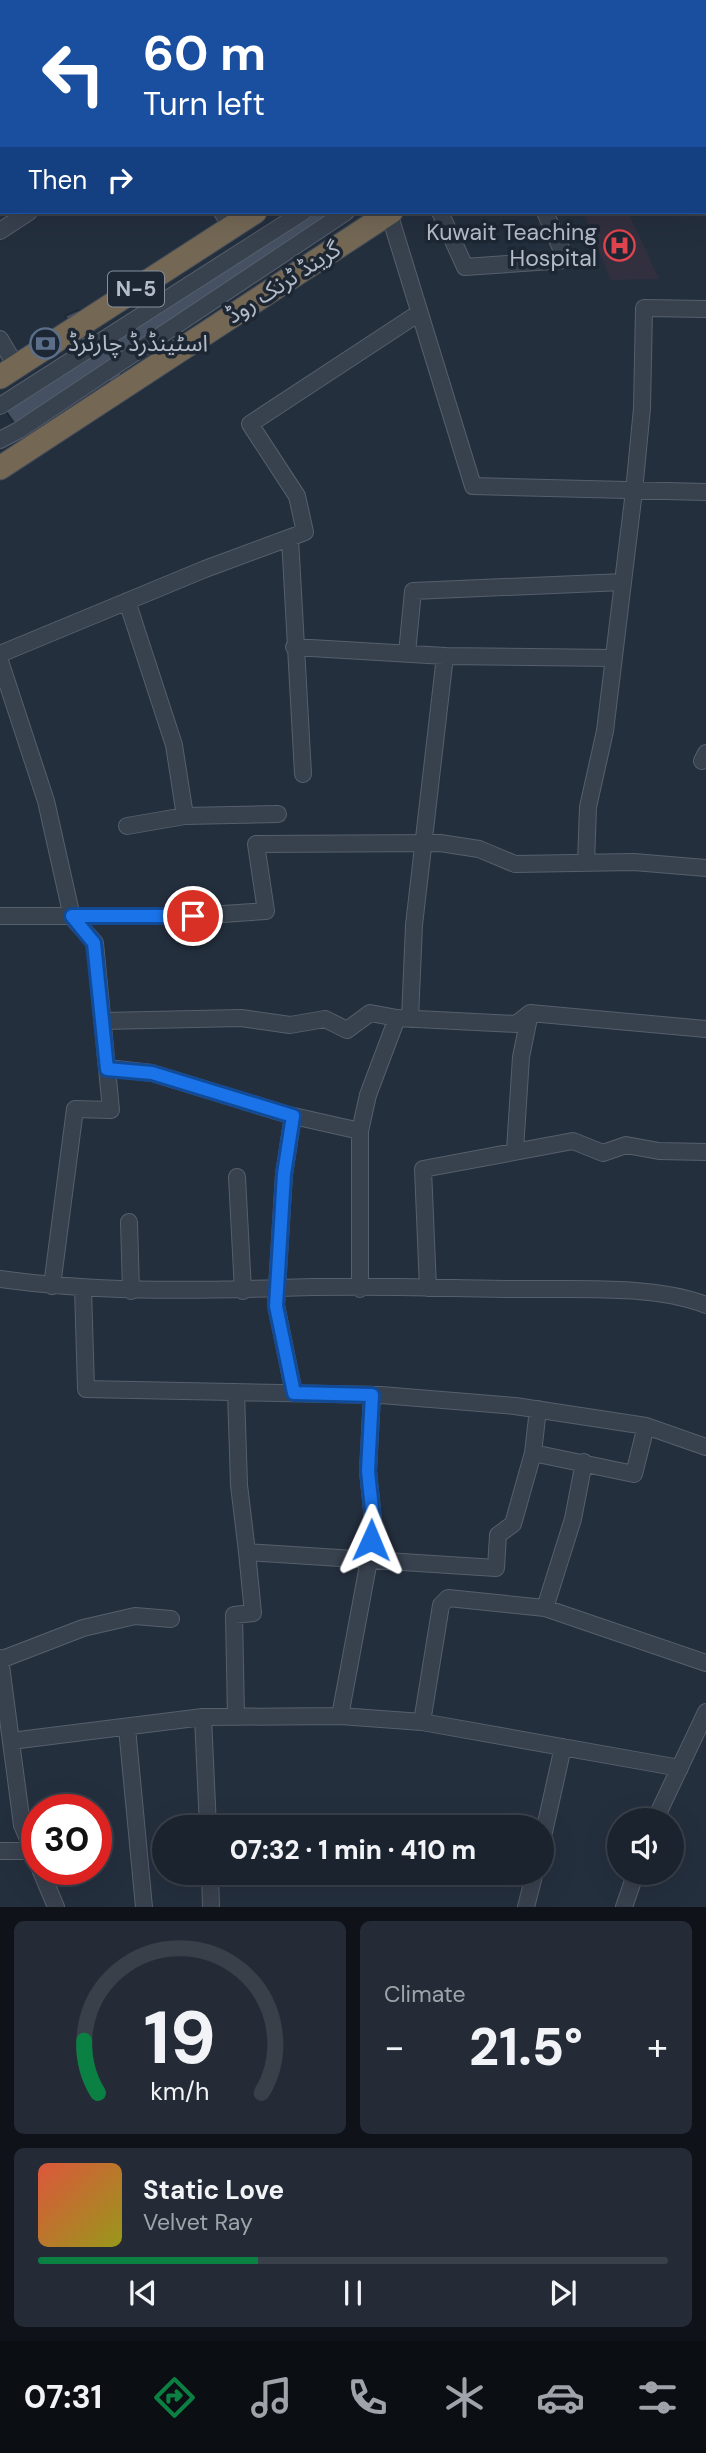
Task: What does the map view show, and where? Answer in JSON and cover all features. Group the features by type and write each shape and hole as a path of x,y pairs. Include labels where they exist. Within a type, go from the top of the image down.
{"highway":[{"name":"N-5","path":"8,372 227,219 247,214"},
{"name":"گرینڈ ٹرنک روڈ","path":"0,468 387,214"}],"street":[{"path":"0,231 26,214"},
{"path":"0,406 300,214"},
{"path":"0,440 19,430 343,214"},
{"path":"391,214 473,485 706,492"},
{"path":"441,214 464,267 566,260 546,214"},
{"path":"586,863 588,807 605,731 634,491 642,408 644,308 706,309"},
{"path":"0,654 305,532 297,496 250,424 419,313"},
{"path":"0,339 8,372"},
{"path":"290,538 303,775"},
{"path":"407,653 413,592 623,582"},
{"path":"127,601 174,745 185,816"},
{"path":"294,647 445,656 614,658"},
{"path":"360,1289 360,1131 368,1096 403,1018 445,656"},
{"path":"0,661 46,801 72,916 94,943 111,1110 75,1109 52,1286"},
{"path":"127,827 185,816 278,814"},
{"path":"0,916 193,916 267,911 256,844 425,843 479,849 516,864 634,862 706,868"},
{"path":"103,1021 241,1018 290,1025 325,1019 347,1030 370,1013 403,1018 516,1024 530,1013 706,1029"},
{"path":"515,1150 521,1057 530,1013"},
{"path":"107,1069 152,1073 293,1116 360,1131"},
{"path":"293,1116 284,1174 280,1288 276,1306 294,1393"},
{"path":"428,1288 423,1169 573,1141 603,1153 626,1145 659,1151 706,1152"},
{"path":"237,1177 243,1291"},
{"path":"128,1222 131,1291"},
{"path":"0,1279 83,1289 131,1291 428,1288 680,1294 706,1305"},
{"path":"83,1289 86,1389 372,1395 537,1409 646,1426 706,1447"},
{"path":"236,1392 239,1485 253,1613 234,1615 236,1717"},
{"path":"340,1716 369,1560 373,1520 368,1471 372,1395"},
{"path":"247,1552 496,1568 498,1535 513,1524 533,1453 537,1409"},
{"path":"533,1453 584,1461 634,1474 646,1426"},
{"path":"545,1608 573,1519 584,1461"},
{"path":"422,1722 443,1600 448,1598 545,1608 706,1663"},
{"path":"21,1817 11,1741 4,1711 0,1659 83,1628 135,1616 172,1619"},
{"path":"661,1808 706,1712"},
{"path":"11,1741 203,1717 340,1716 422,1722 680,1768"},
{"path":"203,1717 207,1815"},
{"path":"127,1728 144,1907"},
{"path":"548,1815 563,1747"},
{"path":"0,1851 21,1853"},
{"path":"47,1885 56,1907"},
{"path":"210,1885 211,1907"},
{"path":"526,1907 532,1885"},
{"path":"624,1907 632,1885"}],"shaded area":[{"name":"Kuwait Teaching Hospital","path":"584,214 629,214 659,279 611,280"}],"building":[{"path":"305,214 340,214 113,362 134,393 122,401 102,370 17,427 5,410 90,354 65,316 78,310 103,347"}],"place":[{"name":"Kuwait Teaching Hospital","path":"620,245"},
{"name":"اسٹینڈرڈ چارٹرڈ","path":"45,343"}],"route":[{"path":"193,916 72,916 94,943 107,1069 152,1073 293,1116 284,1174 280,1288 276,1306 294,1393 372,1395 368,1471 373,1520 371,1540"}]}
